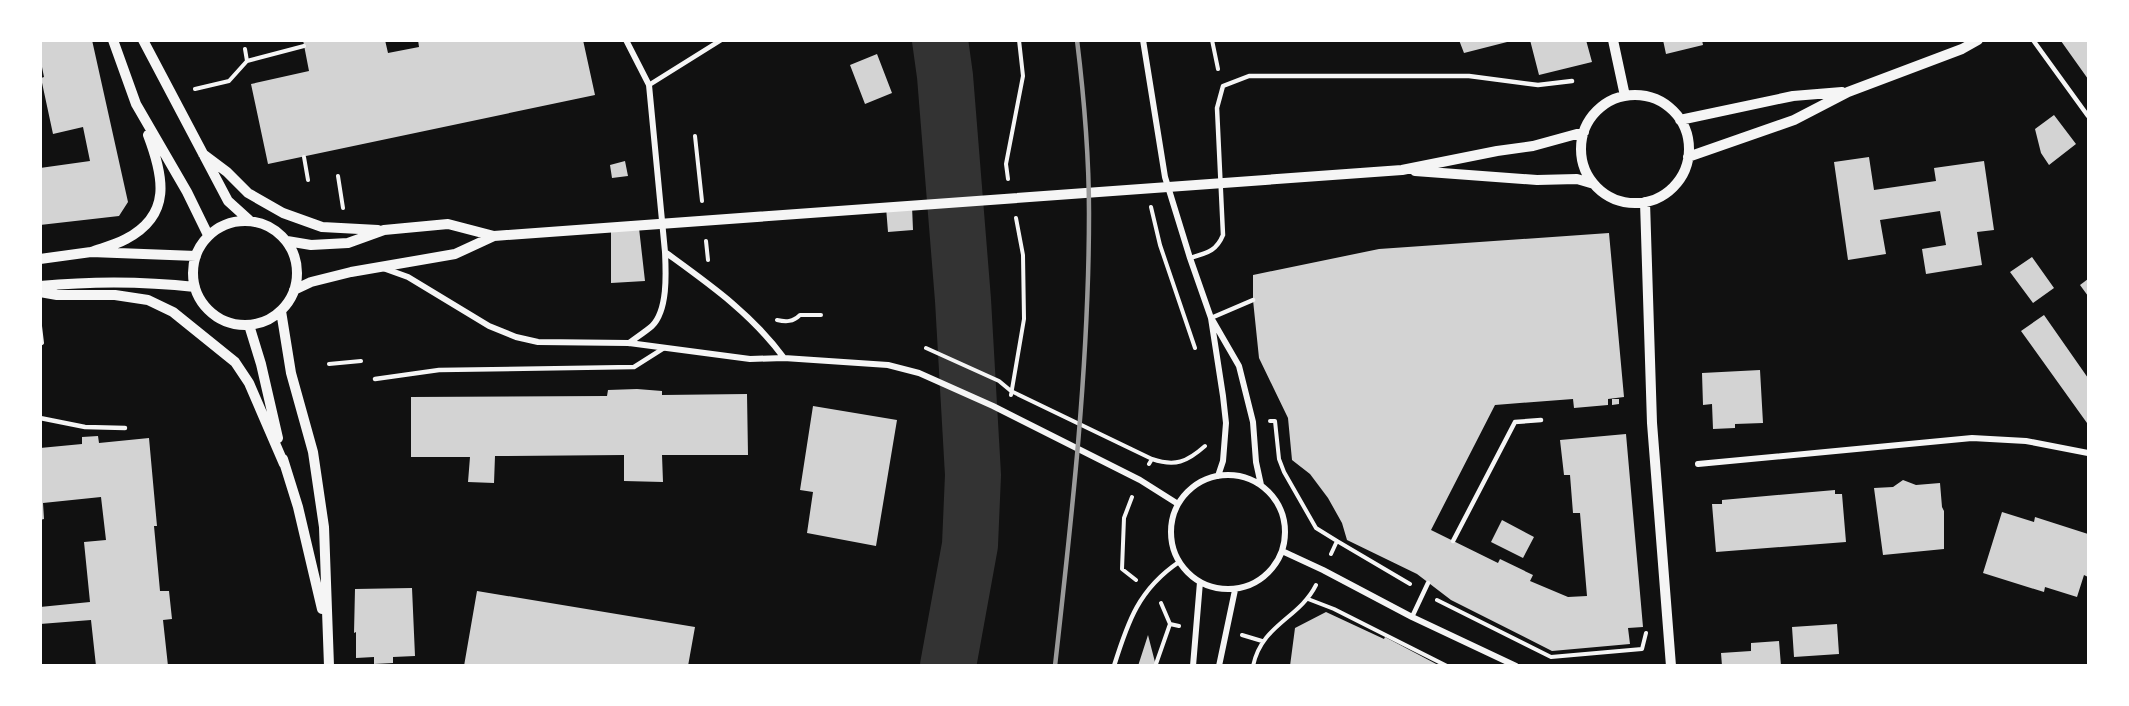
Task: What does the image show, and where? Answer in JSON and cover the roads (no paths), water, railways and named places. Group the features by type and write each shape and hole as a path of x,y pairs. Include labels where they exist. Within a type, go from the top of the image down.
{"street":[{"path":"91,252 126,239 153,218 162,182 158,161 113,40"},
{"path":"143,40 228,201 249,220"},
{"path":"626,40 649,85 666,282 662,304 654,324 629,343"},
{"path":"1143,40 1165,177 1211,318 1226,423 1223,461 1218,476"},
{"path":"1613,40 1625,96"},
{"path":"1688,158 1794,120 1848,92 1962,49 1978,40"},
{"path":"1680,120 1793,96 1848,92"},
{"path":"1625,96 1656,99 1670,108 1680,120 1686,131 1688,158 1675,185 1664,195 1645,202 1619,201 1605,195 1594,184 1584,168 1581,150 1584,132 1590,119 1600,108 1612,101 1625,96"},
{"path":"136,104 187,192 208,235"},
{"path":"201,153 227,172 248,193 283,213 322,227 384,230 448,224 494,236 1402,170 1533,146 1584,132"},
{"path":"1402,170 1537,180 1577,179 1594,184"},
{"path":"1645,202 1652,423 1671,666"},
{"path":"249,220 276,231 287,241 297,265 294,290 281,311 266,320 249,325 231,323 215,315 202,303 195,287 193,271 196,256 208,235 220,226 234,221 249,220"},
{"path":"287,241 311,245 348,243 384,230"},
{"path":"294,290 311,282 454,254 494,236"},
{"path":"40,259 91,252 196,256"},
{"path":"665,252 738,307 766,333 784,358"},
{"path":"380,267 408,277 489,326 516,337 554,343 629,343 750,359 784,358 888,365 932,377 1140,480 1178,504"},
{"path":"40,286 87,282 161,283 195,287"},
{"path":"40,292 57,295 115,295 148,300 173,312 235,362 249,383 284,464"},
{"path":"281,311 291,372 313,452 324,527 329,666"},
{"path":"1211,318 1239,366 1253,422 1260,485"},
{"path":"249,325 261,364 284,464 298,507 328,633"},
{"path":"1698,464 1972,438 2026,441 2088,453"},
{"path":"1233,475 1247,478 1260,485 1272,496 1285,524 1282,551 1273,568 1263,579 1235,590 1217,589 1188,574 1173,548 1171,533 1178,504 1202,481 1218,476 1233,475"},
{"path":"1282,551 1515,666"},
{"path":"1193,666 1200,582"},
{"path":"1220,666 1235,590"}],"lane":[{"path":"649,85 722,40"},
{"path":"2033,40 2088,116"},
{"path":"1190,258 1207,253 1219,245 1223,235 1217,108 1223,86 1249,76 1469,76 1538,85 1572,81"},
{"path":"1211,318 1253,300"},
{"path":"375,379 439,370 634,367 664,348"},
{"path":"40,418 85,426 125,428"},
{"path":"1453,540 1515,422 1541,420"},
{"path":"1114,666 1130,620 1147,589 1179,562"},
{"path":"1412,617 1428,583"}],"waterway":[{"path":"940,40 945,76 963,300 973,475 970,545 948,666"}],"railway":[{"path":"1055,666 1083,383 1088,270 1087,148 1077,40"}]}
